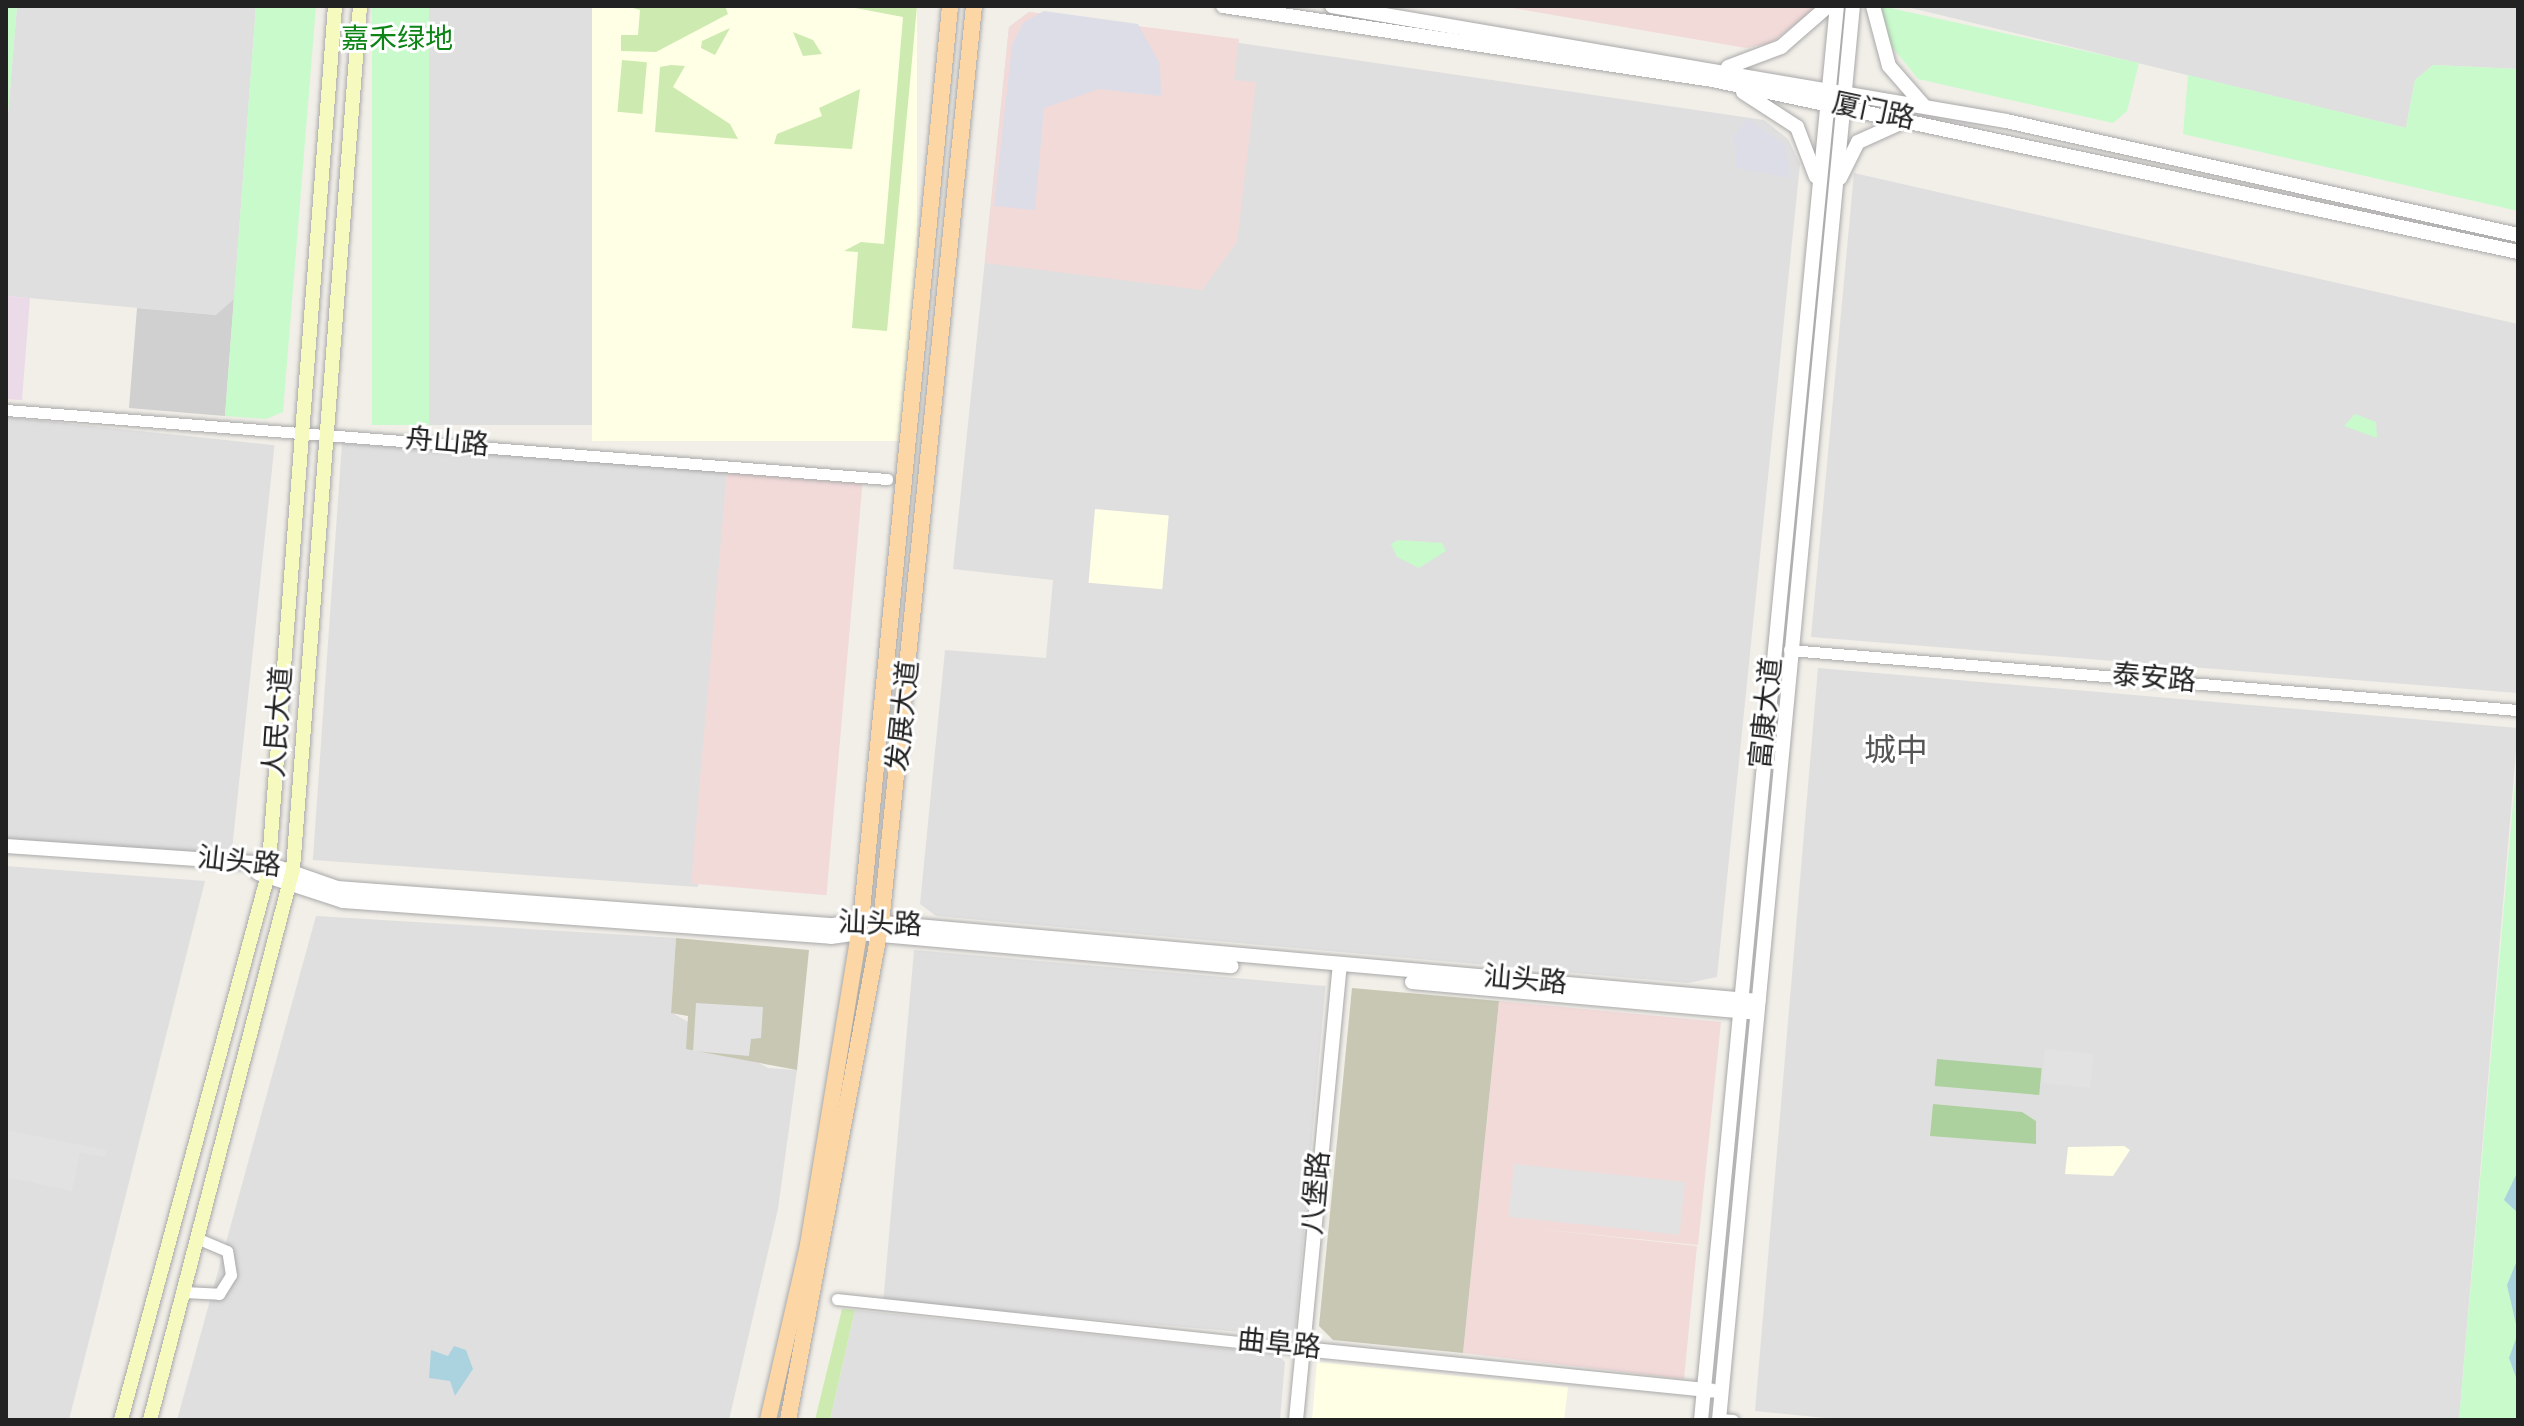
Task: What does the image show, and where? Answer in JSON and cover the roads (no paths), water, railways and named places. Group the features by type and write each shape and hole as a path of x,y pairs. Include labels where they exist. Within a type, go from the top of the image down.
{"main road":[{"name":"发展大道","path":"768,1420 810,1230 860,927 950,6"},
{"name":"发展大道","path":"788,1420 880,929 974,6"},
{"name":"人民大道","path":"121,1420 268,870 335,8"},
{"name":"人民大道","path":"150,1420 292,875 361,10"},
{"path":"134,1373 161,1379"}],"street":[{"name":"厦门路","path":"1223,6 1837,90 1924,106 2518,235"},
{"name":"厦门路","path":"1332,6 1717,75 1835,105 2517,252"},
{"path":"1717,75 1781,47 1828,6"},
{"name":"富康大道","path":"1837,6 1837,90"},
{"name":"富康大道","path":"1724,1420 1721,1392 1789,650 1826,200 1837,90 1853,6"},
{"path":"1873,6 1889,66 1924,106"},
{"path":"1717,75 1771,105 1797,127 1810,149 1826,200"},
{"path":"1826,200 1858,142 1886,124 1916,122"},
{"name":"富康大道","path":"1701,1420 1739,1006 1826,200"},
{"name":"舟山路","path":"6,410 887,479"},
{"name":"泰安路","path":"1789,650 2518,710"},
{"name":"汕头路","path":"6,846 268,870 337,888 860,927 1757,1007"},
{"name":"汕头路","path":"6,855 268,870"},
{"name":"八堡路","path":"1296,1420 1339,971"},
{"path":"184,1292 219,1294 231,1275 227,1251 199,1239"},
{"name":"曲阜路","path":"837,1299 1721,1392"}],"water":[{"path":"2518,1171 2518,1213 2504,1200"},
{"path":"2518,1258 2518,1333 2507,1285"},
{"path":"2518,1333 2518,1383 2509,1358"},
{"path":"454,1346 466,1350 473,1369 455,1396 450,1381 429,1378 431,1350 448,1356"}],"district":[{"name":"城中","path":"1896,753"}],"park label":[{"name":"嘉禾绿地","path":"397,41"}]}
